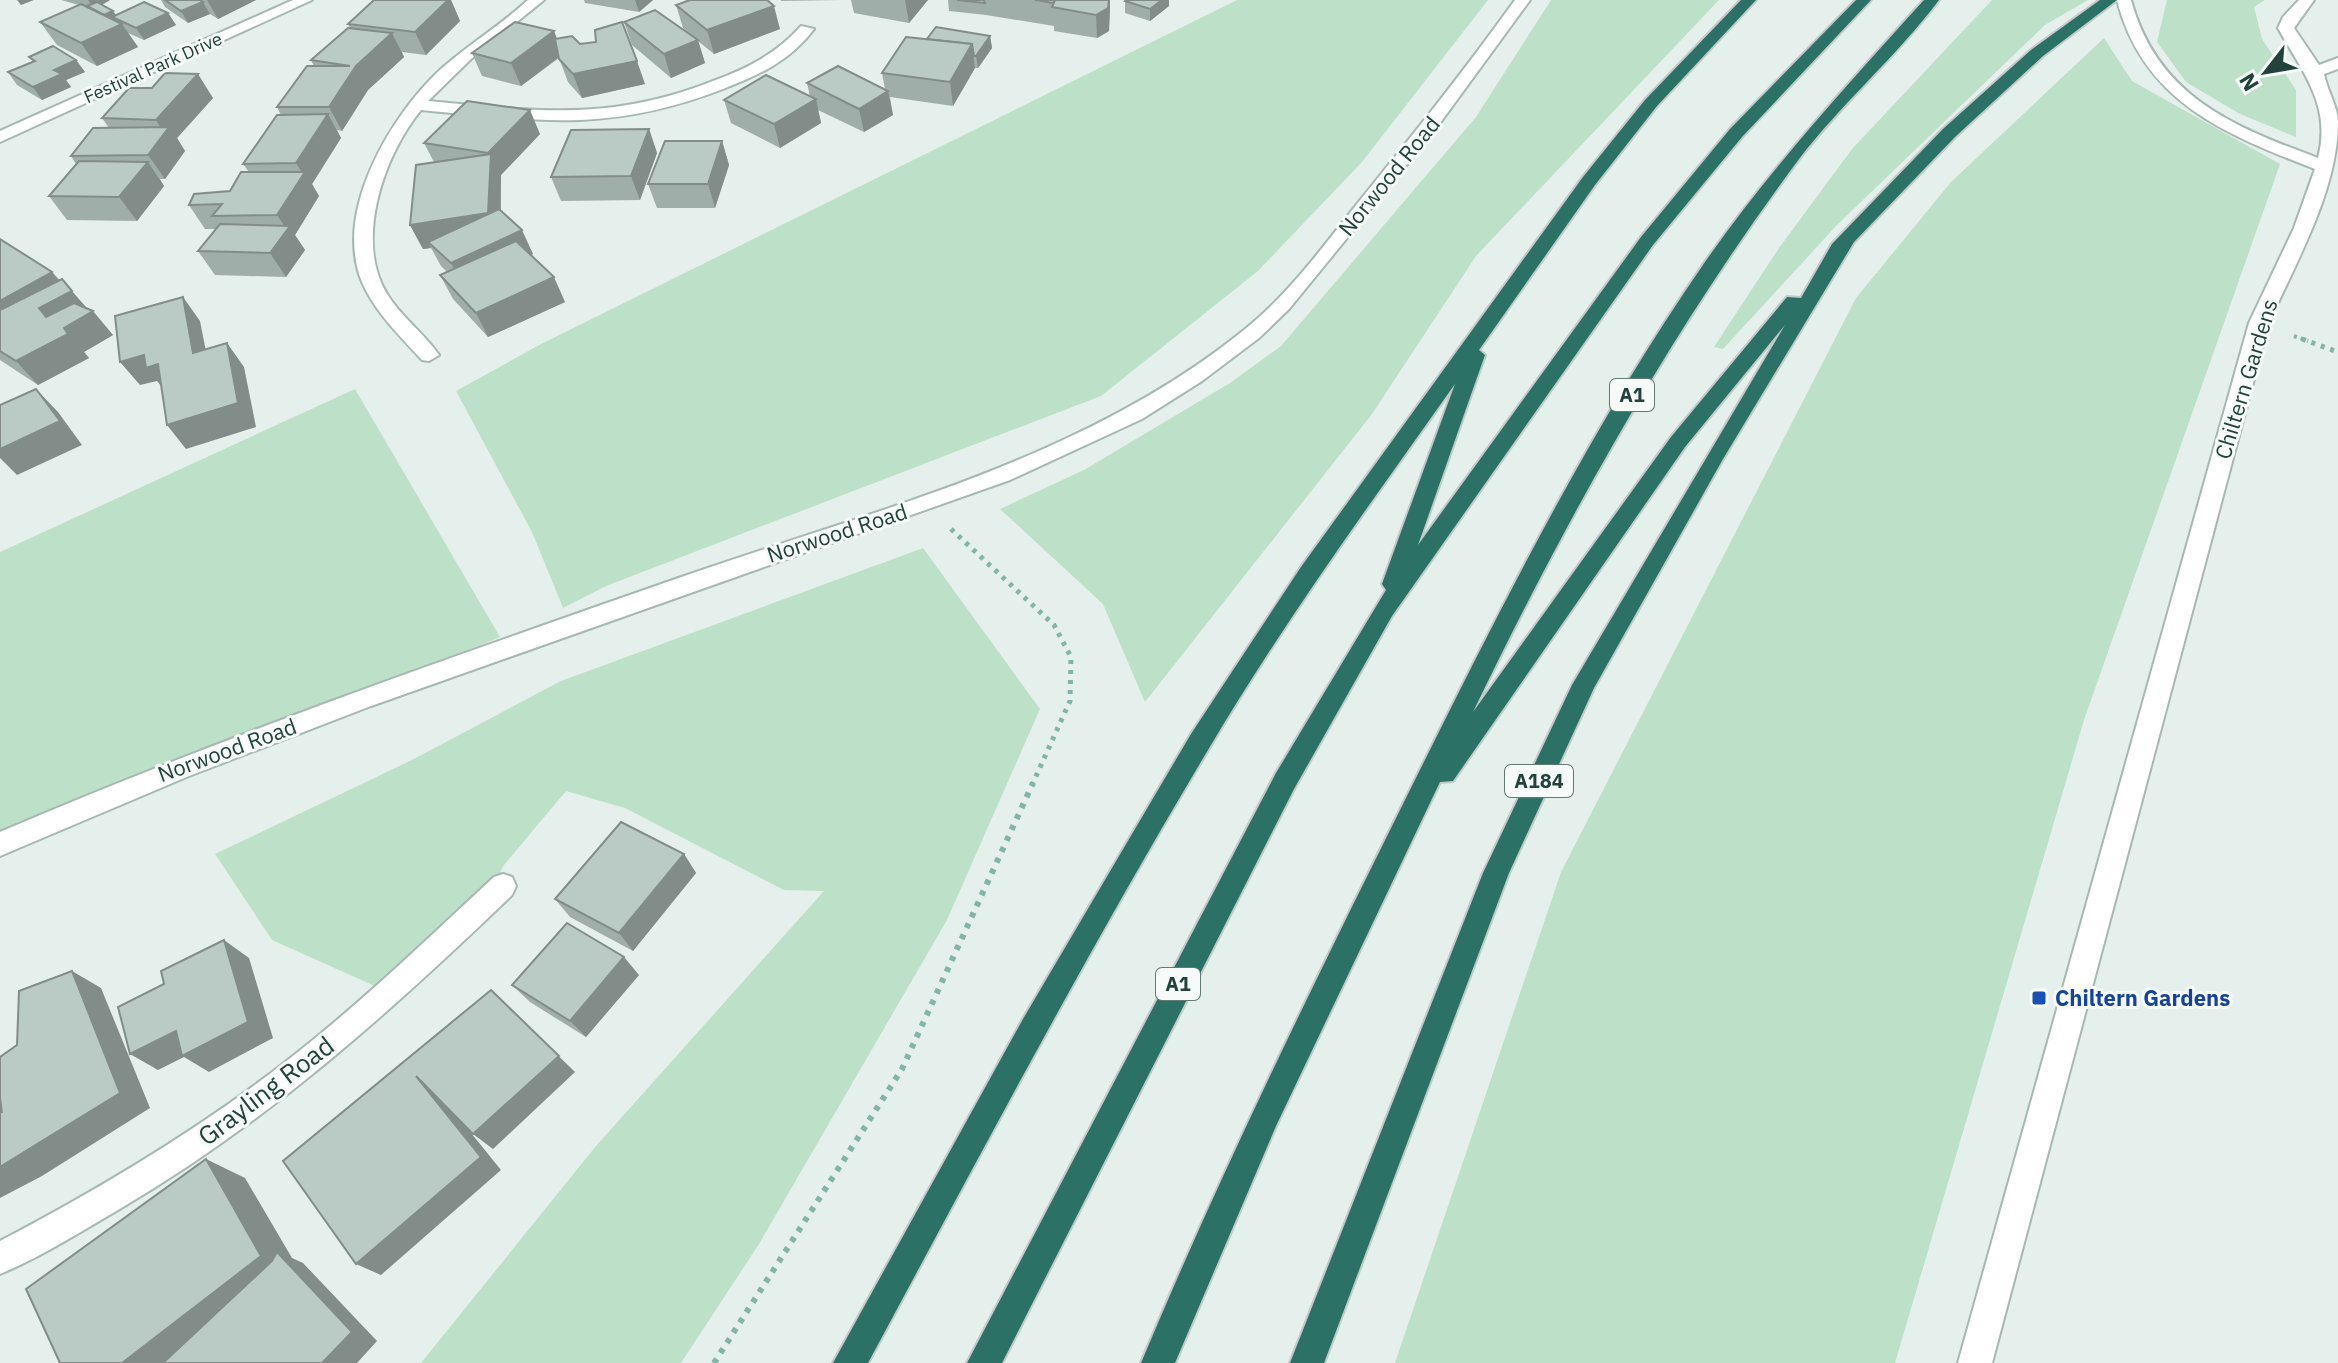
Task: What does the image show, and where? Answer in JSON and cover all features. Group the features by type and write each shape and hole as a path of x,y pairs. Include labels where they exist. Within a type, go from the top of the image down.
{"highway":[{"name":"A1","path":"1384,610 1485,326 1589,181 1651,103 1749,0"},
{"name":"A1","path":"984,1363 1285,781 1384,610 1647,241 1736,133 1864,0"},
{"name":"A1","path":"1158,1363 1265,1115 1401,835 1491,651 1617,418 1712,266 1796,152 1932,0"},
{"name":"A1","path":"1401,835 1678,442 1848,237 1982,103 2050,43 2110,0"},
{"name":"A184","path":"1307,1363 1496,873 1584,685 1714,457 1848,237"},
{"path":"850,1363 1033,1029 1200,741 1309,573 1485,326"}],"street":[{"name":"Festival Park Drive","path":"0,137 305,0"},
{"path":"429,355 383,302 370,281 365,246 367,206 376,167 395,134 418,105 466,55 537,0"},
{"name":"Norwood Road","path":"0,844 152,777 500,650 924,504 1039,458 1113,423 1213,364 1252,334 1302,284 1465,82 1523,0"},
{"path":"2124,0 2127,25 2135,45 2162,80 2220,119 2323,166"},
{"name":"Chiltern Gardens","path":"1975,1363 2259,323 2330,142 2327,68 2302,57 2286,28 2288,20 2307,0"},
{"path":"418,105 549,116 603,116 653,106 702,91 786,55 806,29"},
{"name":"Grayling Road","path":"0,1258 66,1223 212,1134 332,1044 503,886"}],"path":[{"path":"714,1363 902,1069 1070,701 1071,657 1054,625 924,504"}],"green space":[{"path":"1237,0 1488,0 1362,162 1258,271 1101,396 606,586 563,608 532,532 456,391 541,344"},
{"path":"1551,0 1719,0 1476,256 1372,414 1145,702 1103,604 1000,509 1084,470 1230,383 1281,346 1476,117"},
{"path":"1992,0 2088,0 2045,25 1837,225 1723,349 1714,347 1779,248 1852,149"},
{"path":"2167,0 2265,0 2254,7 2262,39 2296,90 2296,137 2240,114 2186,82 2157,42"},
{"path":"2104,38 2132,81 2280,164 2084,720 1895,1363 1395,1363 1561,872 1856,298 1951,182"},
{"path":"355,389 500,637 0,844 0,552"},
{"path":"923,548 1040,709 947,920 759,1244 681,1363 421,1363 596,1146 824,891 784,890 625,808 566,791 504,865 495,881 377,987 272,940 215,854 412,760 561,681"}],"building":[{"path":"165,0 200,0 203,2 181,11"},
{"path":"374,0 448,0 415,32 348,24"},
{"path":"690,0 767,0 774,6 707,30 676,5"},
{"path":"957,0 984,0 985,3"},
{"path":"1055,0 1109,0 1108,8 1096,15 1052,7"},
{"path":"1126,0 1162,0 1150,9"},
{"path":"97,2 113,11 104,15 87,6"},
{"path":"144,2 168,13 136,28 112,17"},
{"path":"81,4 122,24 81,43 40,22"},
{"path":"655,10 698,40 664,54 624,22"},
{"path":"515,22 554,31 511,63 472,53"},
{"path":"622,22 637,61 573,74 559,59 555,39 572,36 580,44 596,42 595,30"},
{"path":"936,27 990,36 974,56 972,44 927,39"},
{"path":"348,28 392,33 356,66 329,107 277,107 307,66 350,66 311,60"},
{"path":"906,37 972,44 950,82 882,73"},
{"path":"53,46 76,60 54,70 62,74 33,87 8,72 35,61 29,57"},
{"path":"838,66 888,91 859,109 807,83"},
{"path":"165,73 198,74 156,120 102,118 129,88 152,88"},
{"path":"766,75 816,99 774,124 724,100"},
{"path":"467,101 530,110 488,153 424,143"},
{"path":"328,114 296,163 243,164 277,115"},
{"path":"169,127 148,155 71,156 93,128"},
{"path":"649,129 631,176 551,177 571,130"},
{"path":"665,141 722,141 708,184 648,184"},
{"path":"491,154 488,213 410,225 416,165"},
{"path":"79,161 148,162 119,197 49,196"},
{"path":"241,172 305,172 277,215 212,216 222,204 189,205 194,194 230,191"},
{"path":"499,209 522,230 451,263 428,242"},
{"path":"220,224 290,226 270,253 198,251"},
{"path":"0,239 52,272 0,301"},
{"path":"516,241 554,277 476,313 440,275"},
{"path":"62,279 72,291 39,308 46,317 74,303 93,311 64,328 68,334 16,361 0,351 0,310"},
{"path":"183,297 193,353 227,343 238,403 167,425 158,364 146,368 144,355 120,362 115,316"},
{"path":"36,389 60,421 0,449 0,405"},
{"path":"621,822 684,854 619,933 555,899"},
{"path":"567,923 624,957 570,1021 512,985"},
{"path":"224,940 248,1022 182,1056 176,1031 130,1054 118,1007 164,984 161,971"},
{"path":"72,971 120,1093 0,1167 0,1057 17,1045 19,991"},
{"path":"491,990 559,1056 473,1134 416,1076 481,1157 356,1264 283,1161"},
{"path":"206,1159 261,1256 122,1363 60,1363 26,1289"},
{"path":"277,1252 352,1332 322,1363 163,1363 272,1261"}],"place":[{"name":"Chiltern Gardens","path":"2039,998"}]}
